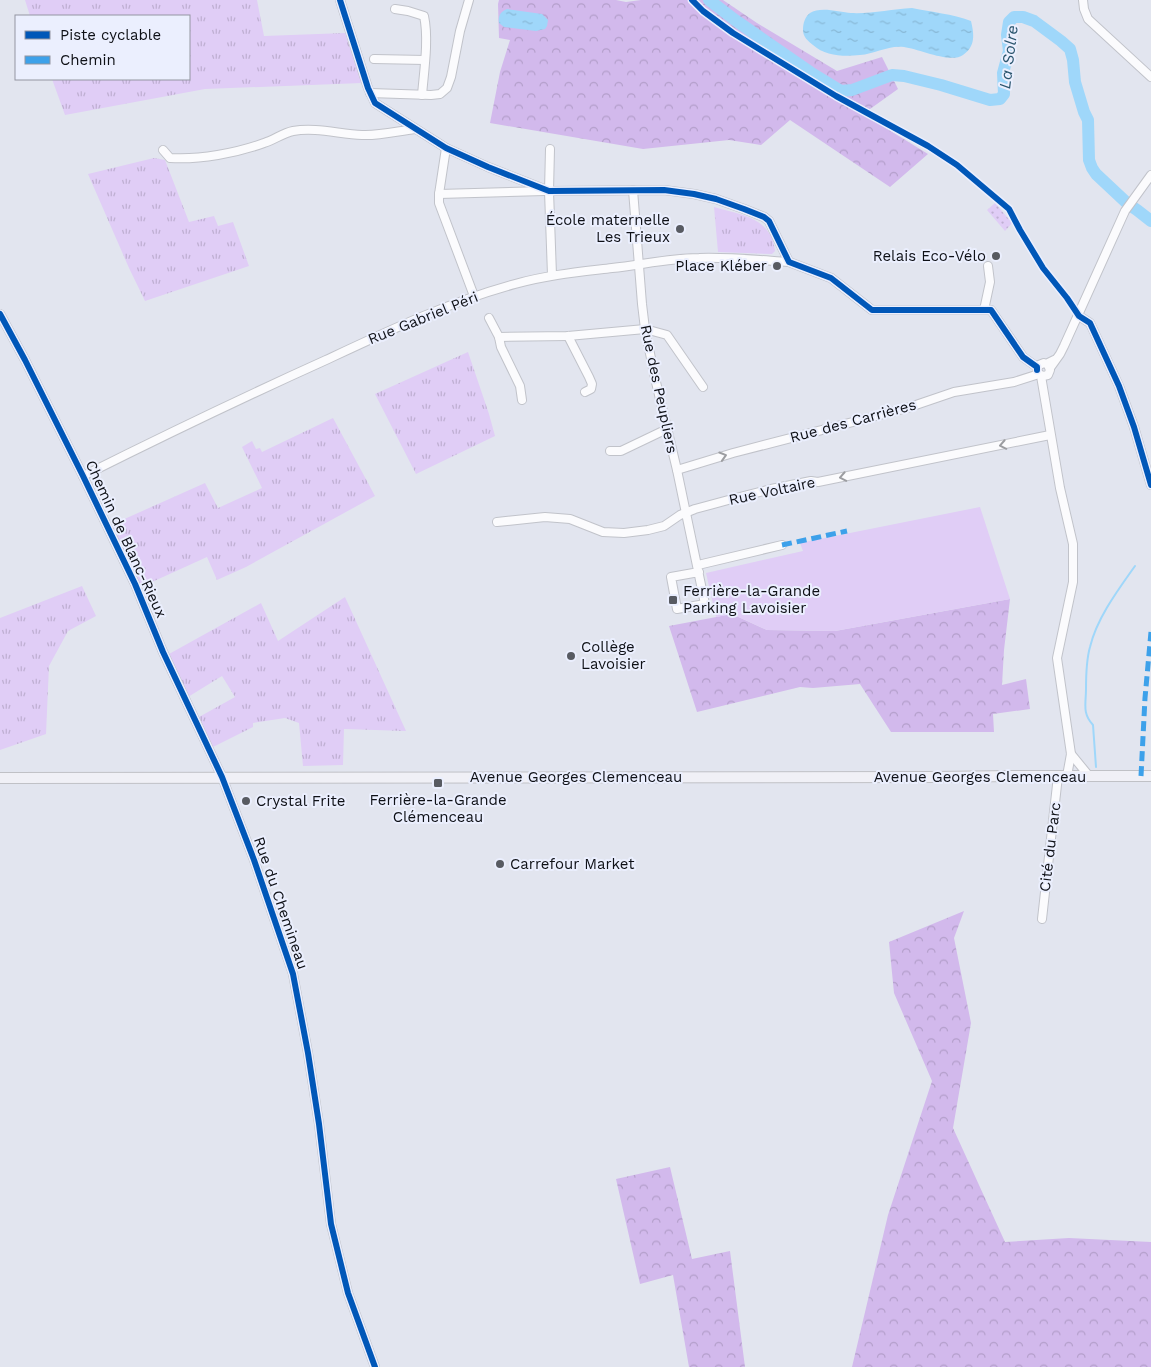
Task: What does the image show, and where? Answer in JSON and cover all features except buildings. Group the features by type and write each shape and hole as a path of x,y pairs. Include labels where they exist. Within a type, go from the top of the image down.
{"main road":[{"name":"Avenue Georges Clemenceau","path":"0,778 1151,776"}],"street":[{"path":"340,0 370,93 375,103 446,148 488,168 549,191"},
{"path":"370,93 440,94 447,88 469,0"},
{"path":"1083,0 1088,19 1151,77"},
{"path":"395,9 424,16 426,24 422,95"},
{"path":"374,59 425,60"},
{"path":"163,150 170,158 184,159 209,156 265,143 295,131 328,131 363,135 415,129"},
{"path":"446,148 439,194 440,203 474,296"},
{"path":"550,149 549,191 552,275"},
{"name":"Rue des Carrières","path":"677,470 752,448 908,408 954,392 1030,378 1060,354 1129,205 1151,174"},
{"path":"439,194 633,190 664,190 694,194 716,199 764,217 773,227 789,262"},
{"name":"Rue des Peupliers","path":"633,190 645,329 677,470 698,569 705,604 677,609 671,577 698,569"},
{"name":"Rue Gabriel Péri","path":"83,476 237,400 461,300 552,275 699,258 789,262 831,278 872,310 988,310"},
{"path":"988,266 990,282 988,310 1023,357 1042,370 1050,435 1073,544 1073,582 1056,658 1071,754 1089,776"},
{"name":"Chemin de Blanc-Rieux","path":"0,314 25,360 135,584 164,652 222,777"},
{"path":"1079,316 1090,323 1119,386 1134,427 1151,485"},
{"path":"489,318 520,386 522,400"},
{"path":"499,337 568,336 645,329 667,334 703,387"},
{"path":"568,336 592,384 590,389 585,392"},
{"path":"610,451 622,451 667,429"},
{"name":"Rue Voltaire","path":"497,522 545,518 570,519 603,532 624,533 648,530 664,526 686,513 771,489 836,478 1050,435"},
{"path":"698,569 782,545"},
{"name":"Cité du Parc","path":"1042,919 1063,776 1071,754"},
{"name":"Rue du Chemineau","path":"222,777 254,860 293,974 319,1124 331,1224 348,1293 375,1367"}],"green space":[{"path":"25,0 257,0 264,36 345,33 362,83 205,89 65,115 52,80 190,80 190,15 30,15"},
{"path":"499,0 616,0 626,2 641,0 723,0 757,23 837,71 882,57 898,89 863,114 928,154 890,187 790,120 761,145 729,140 643,149 490,123 500,72 510,40 499,38"},
{"path":"154,158 165,160 189,222 214,216 218,226 233,222 249,266 145,301 88,174"},
{"path":"995,203 1012,223 1005,231 987,210"},
{"path":"714,207 744,215 761,224 768,231 775,251 772,254 718,252"},
{"path":"468,352 495,436 416,474 375,394"},
{"path":"333,418 375,496 246,567 217,580 207,557 141,587 111,525 205,483 218,508 262,488 242,447 252,441 256,449 260,448 262,452"},
{"path":"980,507 1010,599 835,631 767,630 732,614 716,617 706,573 803,551 800,543"},
{"path":"82,586 96,616 68,631 49,666 46,734 0,750 0,618"},
{"path":"345,597 406,731 344,729 343,765 303,766 299,723 285,718 253,723 253,727 213,747 199,717 235,697 222,676 188,697 169,654 261,603 278,641"},
{"path":"1010,599 1002,685 1026,679 1030,709 993,714 994,732 891,732 860,684 813,688 800,687 697,712 669,626 732,614 767,630 835,631"},
{"path":"964,911 954,938 971,1023 953,1128 1005,1242 1069,1238 1151,1242 1151,1367 852,1367 888,1215 932,1081 894,993 889,942"},
{"path":"670,1167 692,1259 730,1251 745,1367 689,1367 673,1275 640,1284 616,1179"}],"water":[{"path":"912,8 971,21 973,40 970,48 963,55 951,58 904,47 887,48 854,56 841,56 829,54 818,49 805,37 803,32 806,18 814,11 859,13"},
{"path":"507,9 542,14 548,20 547,26 545,29 536,31 504,27 499,23 499,18 500,14"}],"waterway":[{"name":"La Solre","path":"709,0 810,72 841,91 852,90 892,75 941,85 990,100 1000,99 1004,94 1003,73 1009,51 1007,35 1009,22 1014,17 1023,17 1034,21 1070,49 1075,82 1088,120 1089,160 1092,168 1128,204 1151,221"},
{"path":"1096,767 1093,725 1087,716 1085,708 1086,668 1089,652 1093,636 1103,615 1135,566"}],"marked path":[{"path":"782,545 847,531"},
{"path":"1141,776 1151,632"}],"cycle path":[{"path":"340,0 368,88 375,103 446,148 549,191 664,190 716,199 744,209 769,221 789,262 831,278 872,310 991,310 1023,357 1037,367 1037,370"},
{"path":"692,0 703,11 733,33 836,96 928,146 957,165 1009,209 1043,268 1079,316 1090,323 1119,386 1134,427 1151,485"},
{"path":"0,314 25,360 135,584 163,652 222,777 254,860 293,974 319,1124 331,1224 348,1293 375,1367"}],"place":[{"name":"École maternelle Les Trieux","path":"680,229"},
{"name":"Relais Eco-Vélo","path":"996,256"},
{"name":"Place Kléber","path":"777,266"},
{"name":"Ferrière-la-Grande Parking Lavoisier","path":"673,600"},
{"name":"Collège Lavoisier","path":"571,656"},
{"name":"Ferrière-la-Grande Clémenceau","path":"438,783"},
{"name":"Crystal Frite","path":"246,801"},
{"name":"Carrefour Market","path":"500,864"}]}
